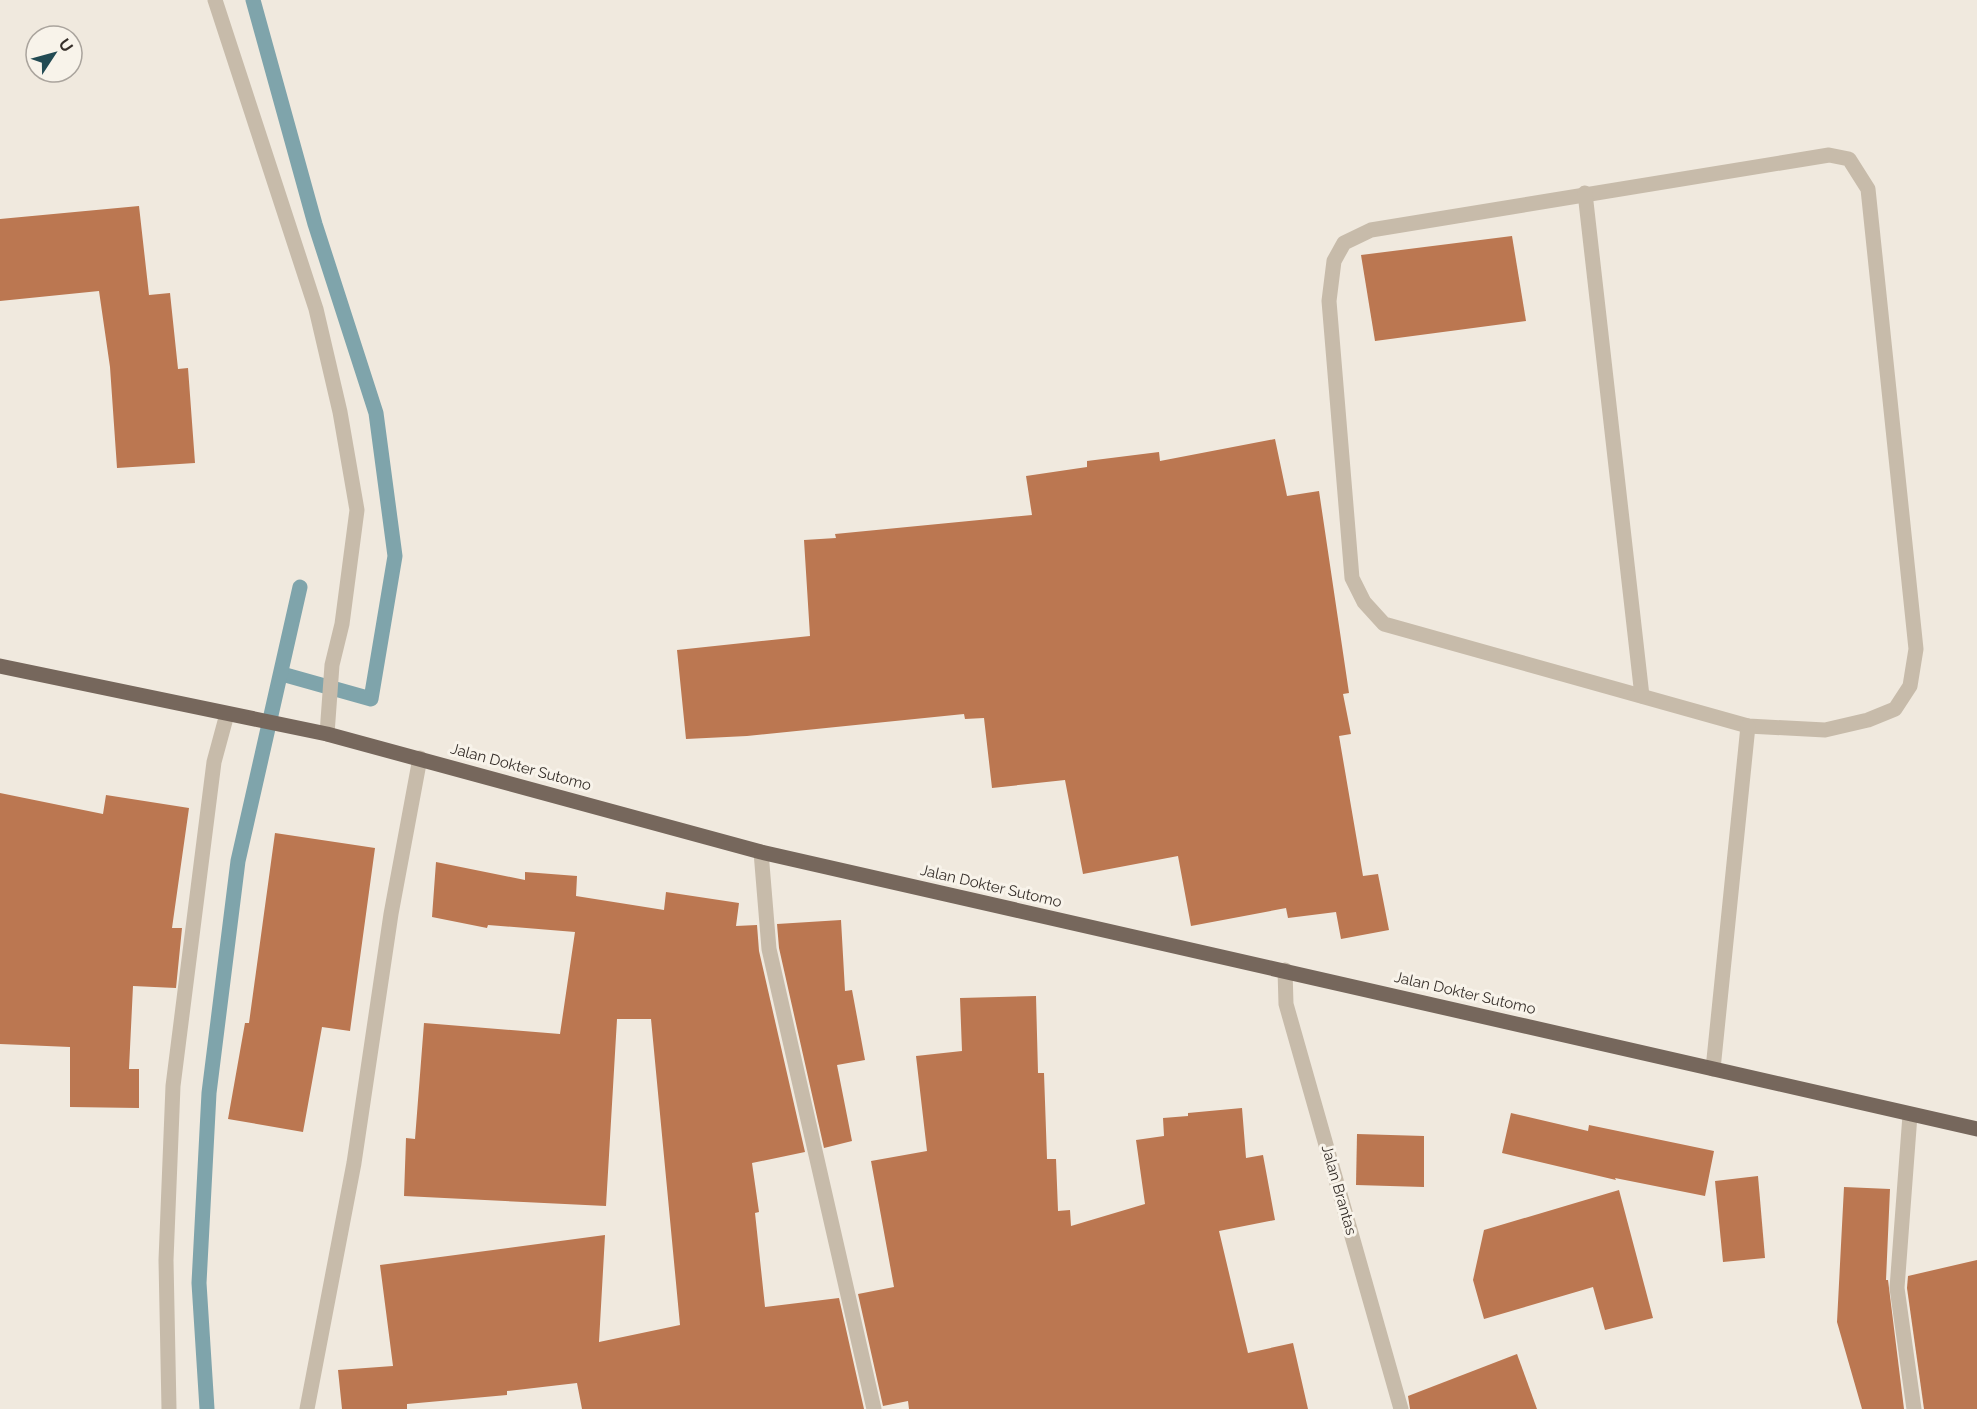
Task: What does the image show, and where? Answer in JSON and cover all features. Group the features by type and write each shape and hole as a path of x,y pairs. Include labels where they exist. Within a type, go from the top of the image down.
{"main road":[{"name":"Jalan Dokter Sutomo","path":"0,666 327,734 761,852 1977,1129"}],"street":[{"path":"214,0 316,309 342,423 357,510 342,624 332,665 327,734"},
{"path":"1829,155 1849,159 1868,189 1916,649 1910,686 1895,709 1868,720 1826,730 1748,726 1642,696 1384,624 1364,602 1352,578 1329,301 1334,261 1344,243 1371,230 1585,193 1829,155"},
{"path":"1585,193 1642,696"},
{"path":"169,1409 166,1260 173,1086 214,762 227,714"},
{"path":"1713,1069 1748,726"},
{"path":"307,1409 354,1163 391,914 420,758"},
{"path":"761,852 769,949 874,1409"},
{"name":"Jalan Brantas","path":"1285,970 1286,1004 1401,1409"},
{"path":"1910,1115 1897,1288 1914,1409"}],"building":[{"path":"139,206 149,295 170,293 178,369 188,368 195,463 117,468 110,367 99,291 0,301 0,219"},
{"path":"1512,236 1526,321 1375,341 1361,255"},
{"path":"1275,439 1287,496 1319,491 1349,693 1343,694 1351,734 1339,736 1363,876 1378,874 1389,930 1341,939 1336,912 1288,918 1286,908 1191,926 1178,856 1083,874 1065,780 992,788 984,718 965,719 964,714 747,736 686,739 677,650 810,636 804,540 836,538 835,534 1032,515 1026,476 1087,467 1087,461 1159,452 1160,461"},
{"path":"0,793 103,814 106,795 189,808 172,928 182,928 176,988 133,986 129,1069 139,1069 139,1108 70,1107 70,1047 0,1044"},
{"path":"275,833 375,848 350,1031 322,1027 303,1132 228,1119 245,1023 249,1023"},
{"path":"436,862 525,880 525,872 577,876 576,896 664,910 666,892 739,903 736,926 757,925 759,951 805,1152 752,1163 759,1212 755,1213 765,1307 839,1298 864,1409 582,1409 577,1383 507,1391 507,1395 407,1404 407,1409 342,1409 338,1370 393,1366 380,1265 605,1235 599,1342 680,1325 651,1019 617,1019 606,1206 404,1196 406,1138 415,1139 424,1023 560,1034 575,932 488,925 487,928 432,917"},
{"path":"841,920 845,991 852,990 865,1060 837,1065 852,1141 824,1148 779,948 777,924"},
{"path":"1036,996 1038,1073 1044,1073 1047,1159 1056,1159 1058,1211 1070,1210 1071,1226 1145,1204 1136,1140 1164,1136 1163,1118 1188,1116 1188,1113 1242,1108 1246,1158 1263,1155 1275,1220 1219,1231 1248,1353 1293,1343 1308,1409 909,1409 908,1401 883,1406 858,1294 894,1287 871,1161 927,1151 916,1056 962,1051 960,998"},
{"path":"1511,1113 1588,1131 1589,1125 1714,1151 1705,1196 1615,1178 1616,1180 1502,1153"},
{"path":"1357,1134 1424,1136 1424,1187 1356,1185"},
{"path":"1758,1176 1765,1258 1723,1262 1715,1181"},
{"path":"1844,1187 1890,1189 1886,1280 1888,1280 1904,1409 1862,1409 1837,1322"},
{"path":"1619,1190 1653,1318 1605,1330 1593,1287 1484,1319 1473,1280 1484,1230"},
{"path":"1977,1260 1977,1409 1924,1409 1907,1288 1908,1276"},
{"path":"1517,1354 1537,1409 1410,1409 1408,1396"}],"waterway":[{"path":"253,0 315,224 376,413 395,556 371,699 282,674"},
{"path":"207,1409 199,1283 209,1093 238,861 300,587"}]}
